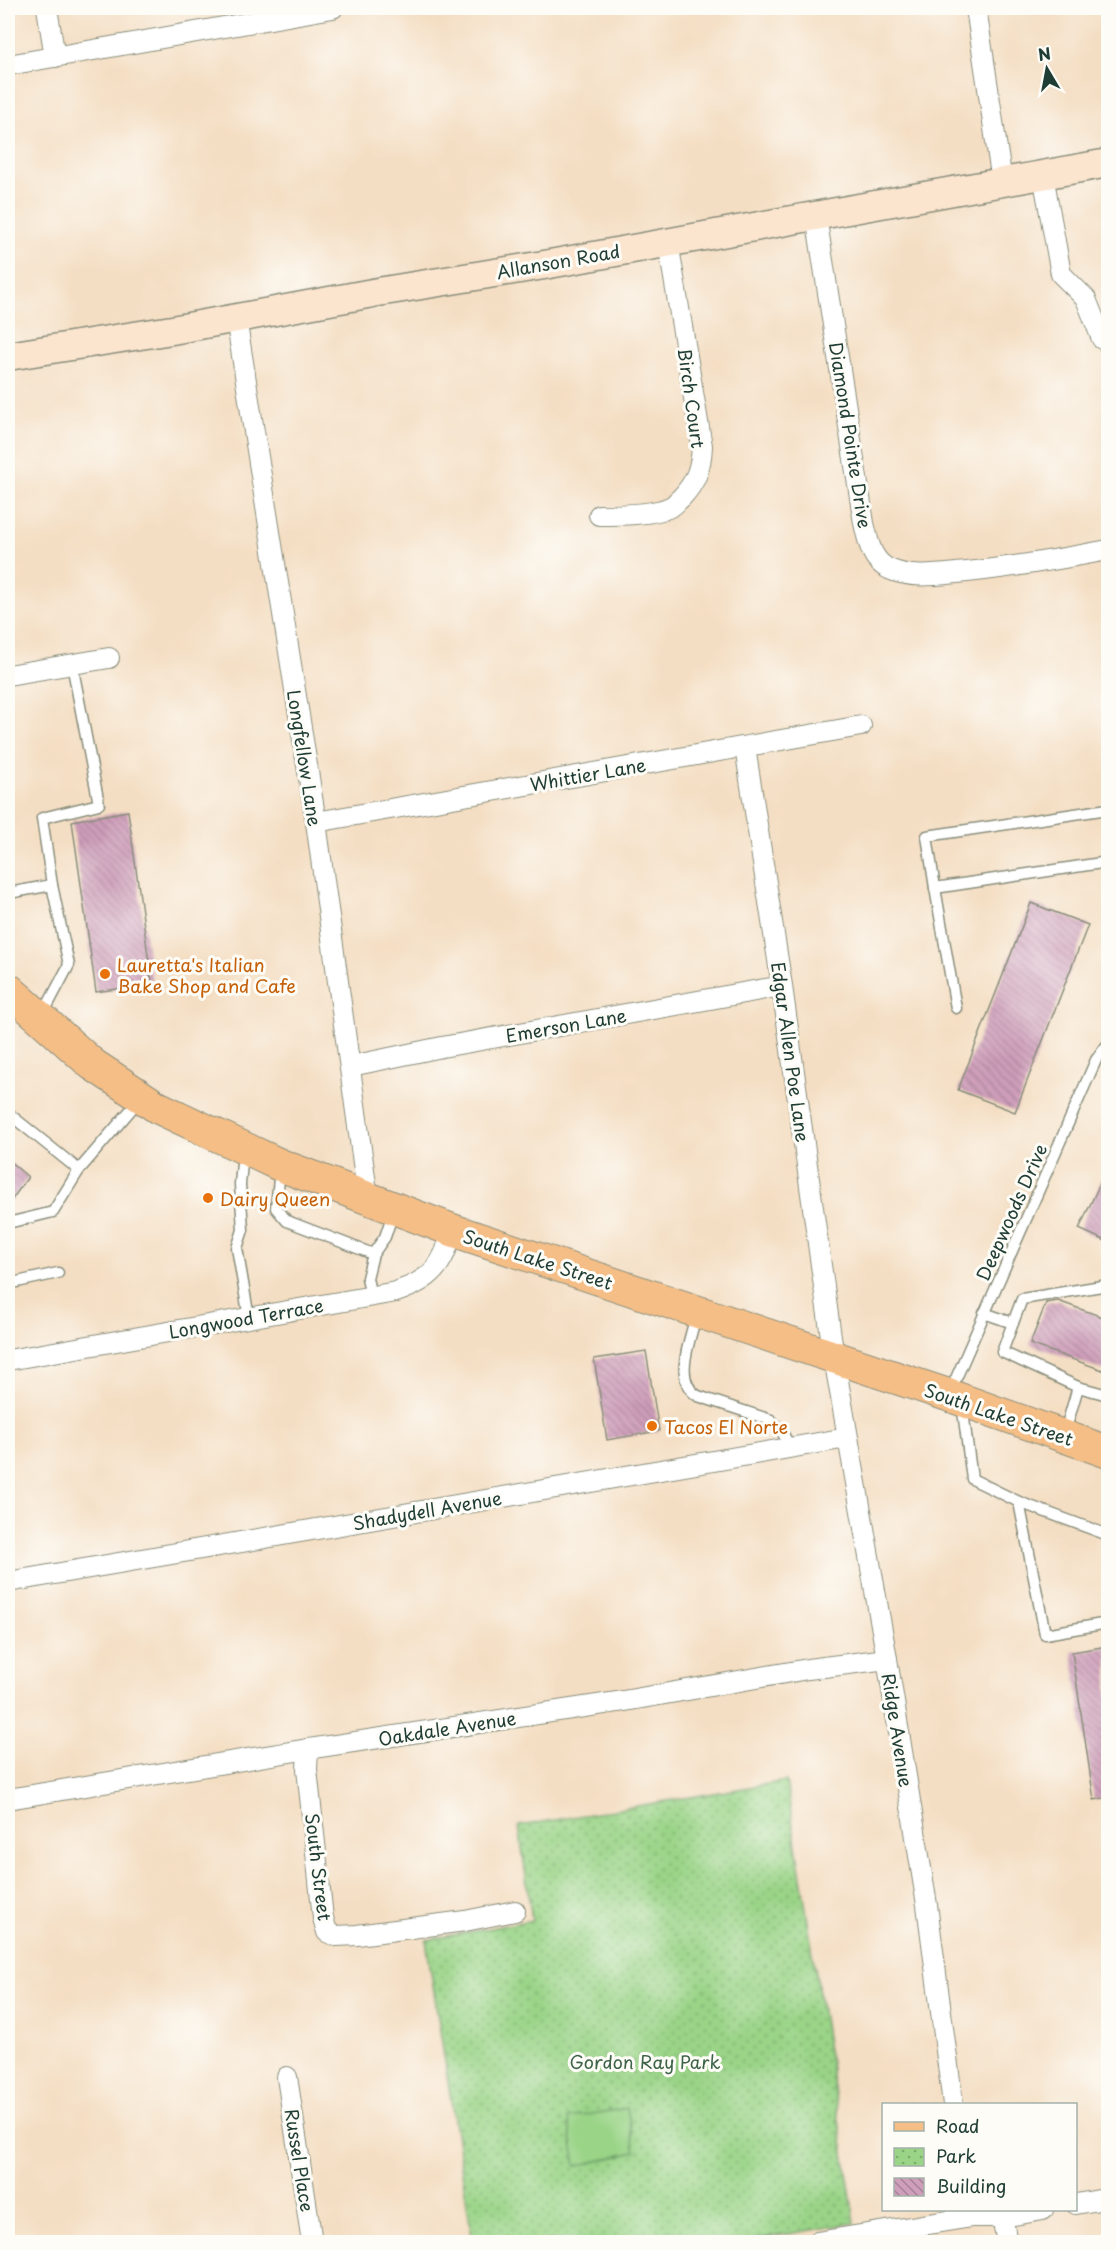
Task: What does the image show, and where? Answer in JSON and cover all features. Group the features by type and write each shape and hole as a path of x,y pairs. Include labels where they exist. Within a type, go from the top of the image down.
{"main road":[{"name":"South Lake Street","path":"8,989 92,1064 157,1107 280,1165 452,1230 955,1398 1108,1452"}],"street":[{"path":"47,8 55,57"},
{"path":"8,65 333,8"},
{"path":"976,8 1002,182"},
{"name":"Allanson Road","path":"8,356 236,318 1108,163"},
{"path":"1043,175 1061,274 1086,299 1102,339"},
{"name":"Diamond Pointe Drive","path":"816,216 864,523 870,548 877,560 888,569 908,574 932,575 1025,566 1108,550"},
{"name":"Birch Court","path":"599,515 633,515 670,507 692,484 701,465 702,446 668,242"},
{"name":"Longfellow Lane","path":"236,318 316,822 351,1066 382,1204"},
{"path":"8,675 109,658"},
{"name":"Whittier Lane","path":"316,822 861,726"},
{"name":"Edgar Allen Poe Lane","path":"745,747 782,986 834,1358"},
{"name":"Emerson Lane","path":"351,1066 442,1047 782,986"},
{"name":"Longwood Terrace","path":"8,1356 396,1292 416,1286 434,1272 447,1252 452,1230"},
{"name":"Ridge Avenue","path":"834,1358 927,1905 946,2070 953,2103"},
{"name":"Shadydell Avenue","path":"8,1582 847,1438"},
{"name":"Oakdale Avenue","path":"8,1799 308,1749 624,1701 808,1669 887,1659"},
{"name":"South Street","path":"308,1749 307,1769 323,1918 327,1932 336,1936 357,1935 465,1921 515,1911"},
{"name":"Russel Place","path":"287,2077 312,2242"},
{"path":"1077,2204 1099,2200"},
{"path":"817,2242 972,2213 1002,2217 1037,2211"},
{"path":"1002,2217 1007,2242"}],"lane":[{"path":"41,1019 69,965 52,885 42,818 99,804 72,664"},
{"path":"956,1008 927,836 1108,809"},
{"path":"935,888 1108,862"},
{"path":"8,891 9,893 52,885"},
{"name":"Deepwoods Drive","path":"955,1398 984,1313 1096,1060 1108,1044"},
{"path":"8,1223 53,1212 78,1170 142,1097"},
{"path":"8,1113 78,1170"},
{"path":"244,1148 240,1184 243,1230 237,1248 249,1318"},
{"path":"280,1165 276,1208 287,1221 373,1254"},
{"path":"371,1296 367,1278 373,1254 385,1237 382,1204"},
{"path":"8,1284 58,1274"},
{"path":"1108,1285 1022,1299 1002,1352 1078,1387 1108,1395"},
{"path":"697,1312 684,1370 690,1392 771,1420 781,1430 790,1448"},
{"path":"984,1313 1012,1323"},
{"path":"1064,1436 1078,1387"},
{"path":"955,1398 972,1479 1019,1502 1108,1535"},
{"path":"1019,1502 1045,1634 1108,1623"}],"green space":[{"name":"Gordon Ray Park","path":"786,1781 855,2223 740,2242 473,2242 426,1940 532,1920 519,1826"},
{"path":"627,2108 635,2152 576,2166 568,2118"}],"building":[{"path":"128,811 152,984 96,992 72,821"},
{"path":"1031,903 1088,925 1015,1112 958,1090"},
{"path":"8,1160 28,1177 8,1205"},
{"path":"1108,1166 1108,1242 1079,1229"},
{"path":"1058,1301 1108,1319 1108,1372 1030,1344 1046,1303"},
{"path":"646,1351 659,1431 607,1440 594,1359"},
{"path":"1108,1646 1108,1797 1094,1800 1072,1652"}],"place":[{"name":"Lauretta's Italian Bake Shop and Cafe","path":"105,974"},
{"name":"Dairy Queen","path":"208,1198"},
{"name":"Tacos El Norte","path":"652,1426"}]}
